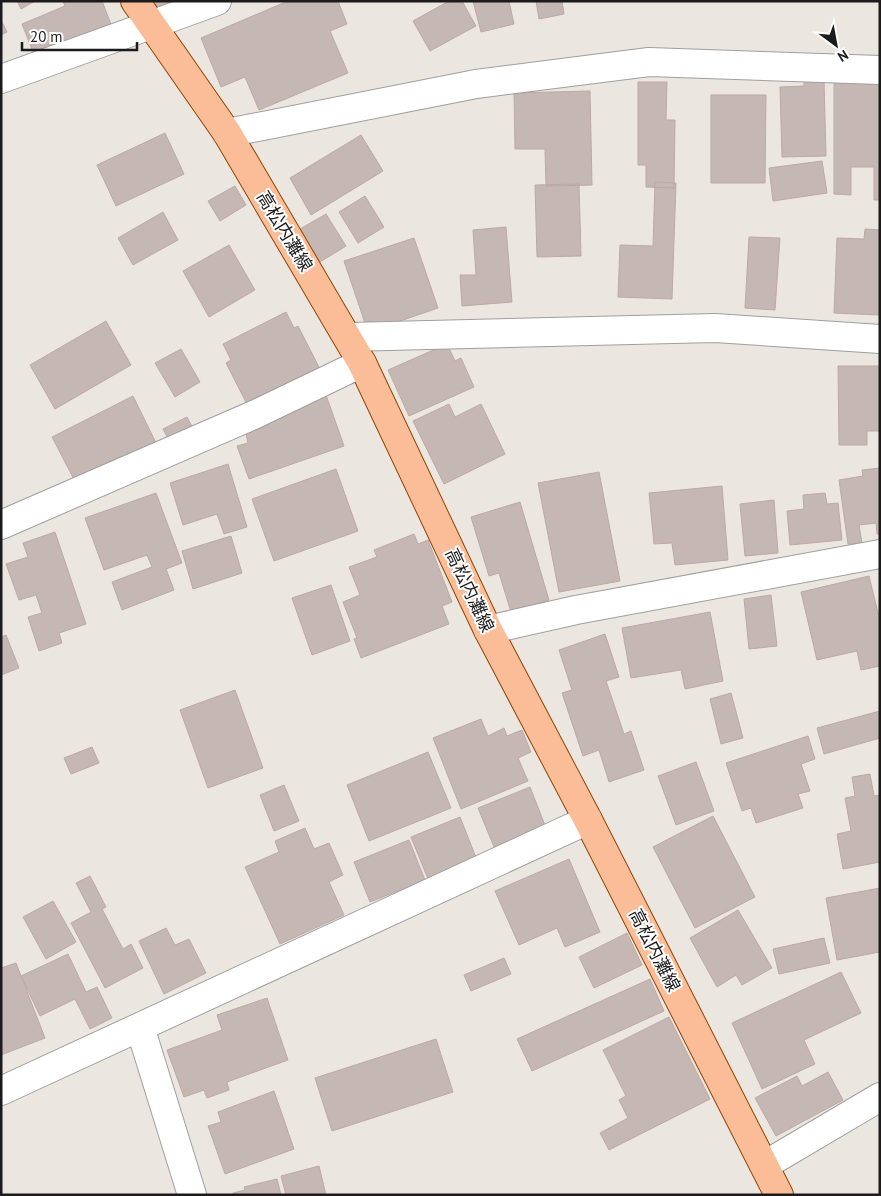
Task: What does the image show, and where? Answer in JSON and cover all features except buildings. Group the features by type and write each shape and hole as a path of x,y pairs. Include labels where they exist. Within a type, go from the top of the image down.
{"main road":[{"name":"高松内灘線","path":"135,1 228,134 362,363 488,630 588,820 779,1195"}],"street":[{"path":"1,79 217,1"},
{"path":"228,134 476,84 649,62 880,70"},
{"path":"348,338 715,328 880,339"},
{"path":"1,525 258,413 362,363"},
{"path":"488,630 576,610 880,554"},
{"path":"1,1091 588,820"},
{"path":"140,1027 192,1195"},
{"path":"765,1165 880,1097"}]}
